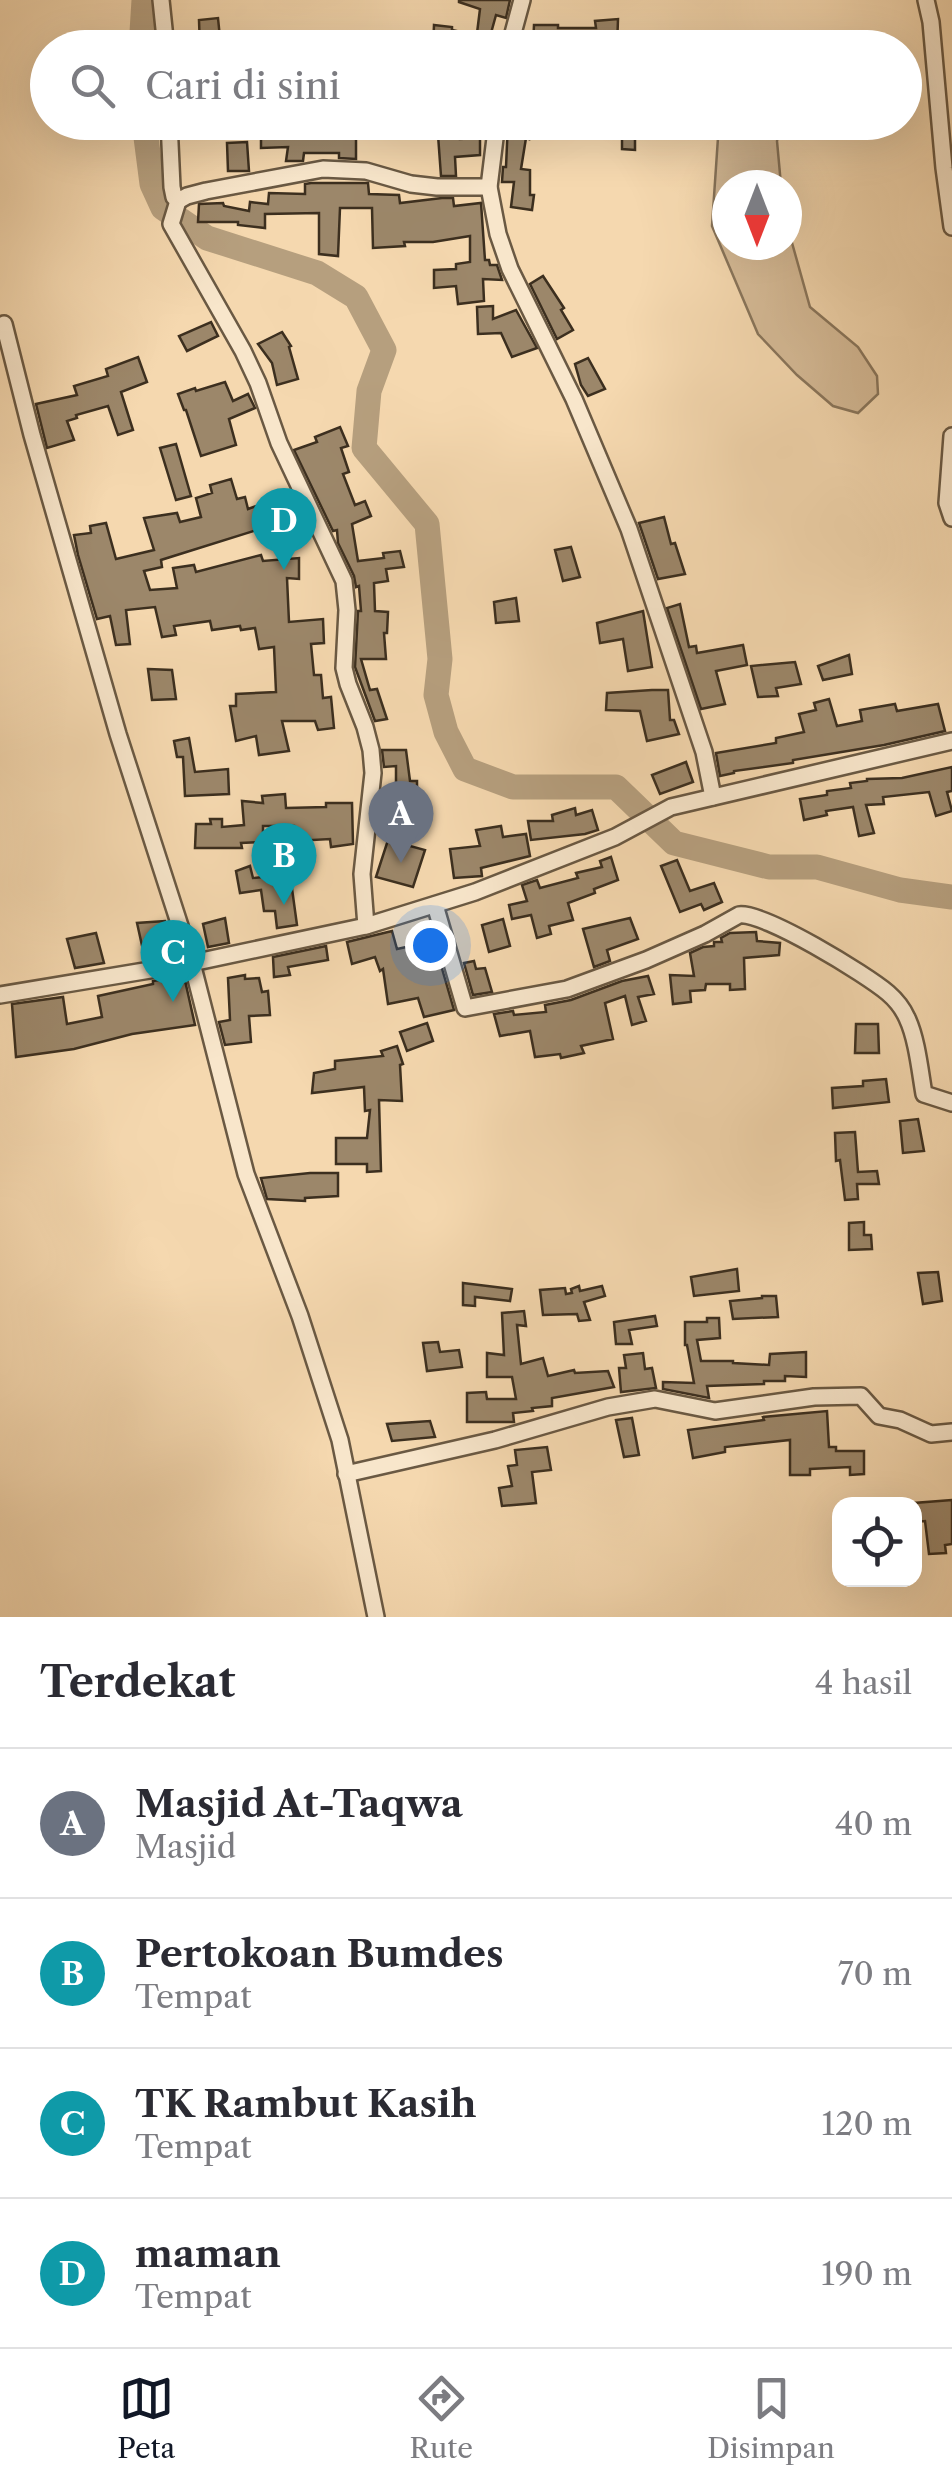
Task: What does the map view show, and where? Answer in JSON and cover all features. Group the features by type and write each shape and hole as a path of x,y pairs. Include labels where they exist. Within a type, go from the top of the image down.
{"street":[{"path":"161,0 164,30"},
{"path":"514,30 522,0"},
{"path":"926,0 952,228"},
{"path":"170,140 175,211 244,351 286,460 344,581 344,668 365,726 373,773 362,874 366,926"},
{"path":"495,140 489,187 498,234 510,269 558,366 629,530 704,752 713,798"},
{"path":"175,211 187,196 323,169 366,171 437,187 489,187"},
{"path":"4,324 118,734 192,963 246,1174 306,1334 340,1440 376,1617"},
{"path":"952,436 948,503 952,518"},
{"path":"0,995 192,963 366,926 476,892 602,842 671,806 952,741"},
{"path":"435,905 465,1008 567,988 646,960 739,915 760,918 889,994 908,1019 924,1094 952,1104"},
{"path":"346,1474 495,1440 608,1407 655,1399 715,1411 861,1396 879,1416 900,1420 931,1434 952,1432"}],"shaded area":[{"path":"718,140 777,141 780,170 716,170"},
{"path":"726,260 797,260 810,307 858,347 877,376 878,394 858,413 833,406 758,334"}],"building":[{"path":"510,0 506,18 496,15 492,30 477,30 480,9 459,2"},
{"path":"218,18 219,30 199,30 199,20"},
{"path":"618,19 618,30 534,30 534,25 596,28 595,21"},
{"path":"434,25 452,27 452,30 434,30"},
{"path":"261,140 356,140 356,159 339,158 339,153 304,153 303,161 286,161 288,147 261,148"},
{"path":"438,140 480,140 480,155 455,157 456,176 441,176"},
{"path":"507,140 526,140 521,169 530,170 532,210 511,207 514,182 502,182"},
{"path":"622,140 635,140 635,150 622,149"},
{"path":"247,142 249,171 228,171 227,143"},
{"path":"368,183 369,194 399,195 400,203 453,198 454,206 481,203 485,260 497,265 502,280 483,279 484,301 458,304 456,286 434,288 434,270 456,269 456,264 470,262 470,236 373,248 372,208 340,208 338,256 319,254 319,213 265,214 265,228 238,222 198,222 199,204 223,203 249,211 250,202 268,204 269,193 305,194 305,184"},
{"path":"543,276 573,330 557,339 530,284"},
{"path":"493,306 493,319 516,310 537,348 512,357 501,333 478,334 477,307"},
{"path":"211,322 218,336 187,351 179,336"},
{"path":"282,332 291,346 298,379 277,385 272,363 258,344"},
{"path":"138,357 147,382 121,392 133,430 118,435 108,406 67,421 74,440 47,448 36,404 77,395 74,386 108,376 106,369"},
{"path":"588,358 605,389 588,396 575,364"},
{"path":"225,382 233,401 248,394 255,408 229,419 236,445 201,456 178,394"},
{"path":"340,427 348,446 341,448 349,472 343,474 355,505 365,501 371,516 352,524 358,561 384,558 383,553 400,551 404,567 386,569 388,581 374,583 375,611 388,612 384,633 386,659 361,659 370,690 377,689 387,719 375,721 355,667 361,611 359,586 356,587 338,543 337,530 333,531 294,450 317,442 315,437"},
{"path":"176,444 191,496 176,500 160,448"},
{"path":"231,479 237,499 245,497 248,509 267,502 277,528 262,533 260,529 161,560 162,567 144,571 150,590 177,588 173,568 194,565 196,572 261,555 263,561 299,558 299,579 287,578 289,622 323,619 324,643 311,644 314,675 321,675 323,698 331,697 334,728 318,730 315,721 282,721 289,751 259,755 256,736 236,741 230,706 236,706 236,694 276,692 274,647 259,649 255,628 212,630 210,621 174,626 176,635 162,637 155,607 126,610 130,644 116,645 110,616 97,619 78,555 74,535 91,533 90,526 106,523 116,559 154,550 144,518 177,513 180,522 201,517 196,498 212,493 210,485"},
{"path":"664,517 685,574 658,579 639,523"},
{"path":"571,547 580,577 563,581 555,550"},
{"path":"516,598 519,621 496,623 494,602"},
{"path":"680,604 689,647 696,646 697,653 743,645 747,665 716,671 725,704 701,709 667,608"},
{"path":"643,611 652,667 628,671 623,639 600,643 597,623"},
{"path":"849,655 852,674 823,680 818,666"},
{"path":"795,662 801,684 776,688 778,696 758,697 751,666"},
{"path":"148,669 172,670 176,699 152,700"},
{"path":"668,690 670,720 674,720 679,734 647,741 640,711 606,710 607,693"},
{"path":"829,699 837,726 862,721 860,710 895,704 897,711 938,704 945,731 720,776 716,753 776,743 776,738 804,732 799,714 816,710 814,703"},
{"path":"189,738 195,772 228,769 229,794 185,796 183,757 177,757 174,741"},
{"path":"382,750 406,750 410,781 417,781 417,792 409,793 410,808 396,808 396,766 384,767"},
{"path":"686,762 693,782 660,794 652,775"},
{"path":"952,767 952,791 947,792 952,811 936,816 929,792 883,797 884,804 866,805 874,833 859,836 853,807 826,811 827,815 804,820 800,799 851,788 850,783 867,779 902,778"},
{"path":"285,794 286,808 352,803 353,844 331,847 330,839 295,841 294,826 263,826 263,842 241,843 242,848 195,848 196,824 222,819 222,827 244,825 242,801 263,803 262,796"},
{"path":"575,808 576,815 592,810 598,830 531,840 528,821 553,821 552,815"},
{"path":"501,826 503,837 526,834 530,856 481,868 482,876 454,878 450,849 480,846 476,830"},
{"path":"388,840 425,850 413,887 376,877"},
{"path":"611,857 618,880 568,903 573,920 549,926 551,934 537,938 531,915 512,919 509,905 527,901 522,885 537,880 540,888 578,878 576,873 602,867 600,861"},
{"path":"677,860 690,891 714,883 722,902 704,910 701,904 680,912 661,866"},
{"path":"250,866 253,878 290,874 297,925 277,928 275,911 264,911 261,890 240,893 236,871"},
{"path":"225,918 229,943 208,947 203,924"},
{"path":"630,918 638,939 607,950 610,961 594,967 583,929"},
{"path":"503,919 510,946 489,952 482,925"},
{"path":"165,921 175,954 145,959 137,923"},
{"path":"392,931 397,949 434,941 454,1010 424,1017 418,998 388,1004 383,969 380,971 375,957 352,964 347,942"},
{"path":"756,932 757,941 780,943 779,955 744,958 745,989 730,990 730,984 706,984 705,990 690,991 691,1002 673,1004 670,975 694,976 690,953 722,942 721,938 730,933"},
{"path":"96,933 104,963 75,968 67,939"},
{"path":"326,946 328,960 288,967 290,975 274,977 273,957"},
{"path":"474,961 476,969 485,968 492,992 473,995 464,963"},
{"path":"245,975 245,979 259,978 262,992 268,991 270,1015 249,1016 251,1042 225,1045 219,1022 230,1020 228,978"},
{"path":"184,976 195,1025 16,1057 12,1004 63,997 67,1024 102,1017 98,996"},
{"path":"648,976 654,994 638,997 646,1021 632,1025 625,996 605,1003 613,1039 581,1046 584,1053 561,1058 560,1054 535,1057 530,1031 500,1036 494,1014 546,1012 545,1005"},
{"path":"427,1023 433,1041 407,1051 400,1032"},
{"path":"856,1024 878,1024 879,1053 855,1053"},
{"path":"397,1046 403,1064 402,1101 379,1100 381,1171 367,1172 367,1164 336,1164 336,1138 367,1138 370,1110 365,1111 364,1087 312,1093 314,1073 335,1069 335,1061 383,1056 381,1051"},
{"path":"886,1079 889,1102 833,1108 832,1088 863,1086 863,1081"},
{"path":"918,1119 924,1151 903,1153 900,1121"},
{"path":"855,1132 858,1172 877,1171 879,1184 857,1184 858,1199 845,1200 840,1160 836,1161 835,1133"},
{"path":"338,1173 338,1196 305,1201 267,1199 261,1178"},
{"path":"864,1222 864,1235 871,1235 872,1249 849,1250 849,1223"},
{"path":"737,1269 739,1291 694,1296 691,1277"},
{"path":"938,1272 942,1301 923,1304 918,1273"},
{"path":"463,1283 512,1289 510,1301 475,1297 475,1306 463,1305"},
{"path":"579,1286 580,1291 602,1286 605,1296 584,1302 590,1320 579,1321 577,1314 543,1315 540,1290 565,1288 566,1294"},
{"path":"776,1296 778,1317 733,1319 730,1301"},
{"path":"524,1311 526,1326 517,1325 521,1364 543,1358 548,1376 574,1370 608,1371 614,1387 552,1398 552,1406 513,1413 514,1422 467,1422 467,1393 486,1392 487,1399 516,1399 512,1377 487,1377 487,1353 504,1355 502,1313"},
{"path":"655,1316 657,1326 629,1330 632,1344 616,1344 614,1322"},
{"path":"707,1318 719,1318 720,1338 697,1340 701,1361 769,1365 770,1354 806,1352 806,1377 785,1376 785,1381 764,1384 707,1386 709,1398 663,1389 663,1382 694,1383 685,1345 685,1322 707,1322"},
{"path":"438,1342 440,1352 459,1350 462,1367 427,1371 423,1343"},
{"path":"643,1353 645,1369 652,1368 656,1388 621,1392 619,1368 626,1368 624,1355"},
{"path":"827,1411 829,1447 836,1447 836,1451 864,1451 864,1474 850,1475 850,1467 810,1469 810,1475 790,1475 790,1440 725,1447 725,1452 693,1458 688,1430"},
{"path":"632,1418 639,1455 624,1457 616,1420"},
{"path":"430,1421 435,1437 392,1441 387,1424"},
{"path":"547,1447 551,1470 532,1472 536,1503 502,1506 499,1488 512,1486 508,1466 517,1465 515,1450"},
{"path":"952,1500 952,1544 945,1545 946,1553 929,1554 922,1502"}],"waterway":[{"path":"142,30 144,0"},
{"path":"146,140 152,184 163,208 207,238 317,273 356,297 384,350 369,391 364,448 427,524 440,659 436,695 446,732 465,769 513,787 616,787 674,843 769,867 817,867 900,890 952,897"}],"place":[{"name":"maman","path":"284,570"},
{"name":"Masjid At-Taqwa","path":"401,863"},
{"name":"Pertokoan Bumdes","path":"284,905"},
{"name":"TK Rambut Kasih","path":"173,1002"}]}
